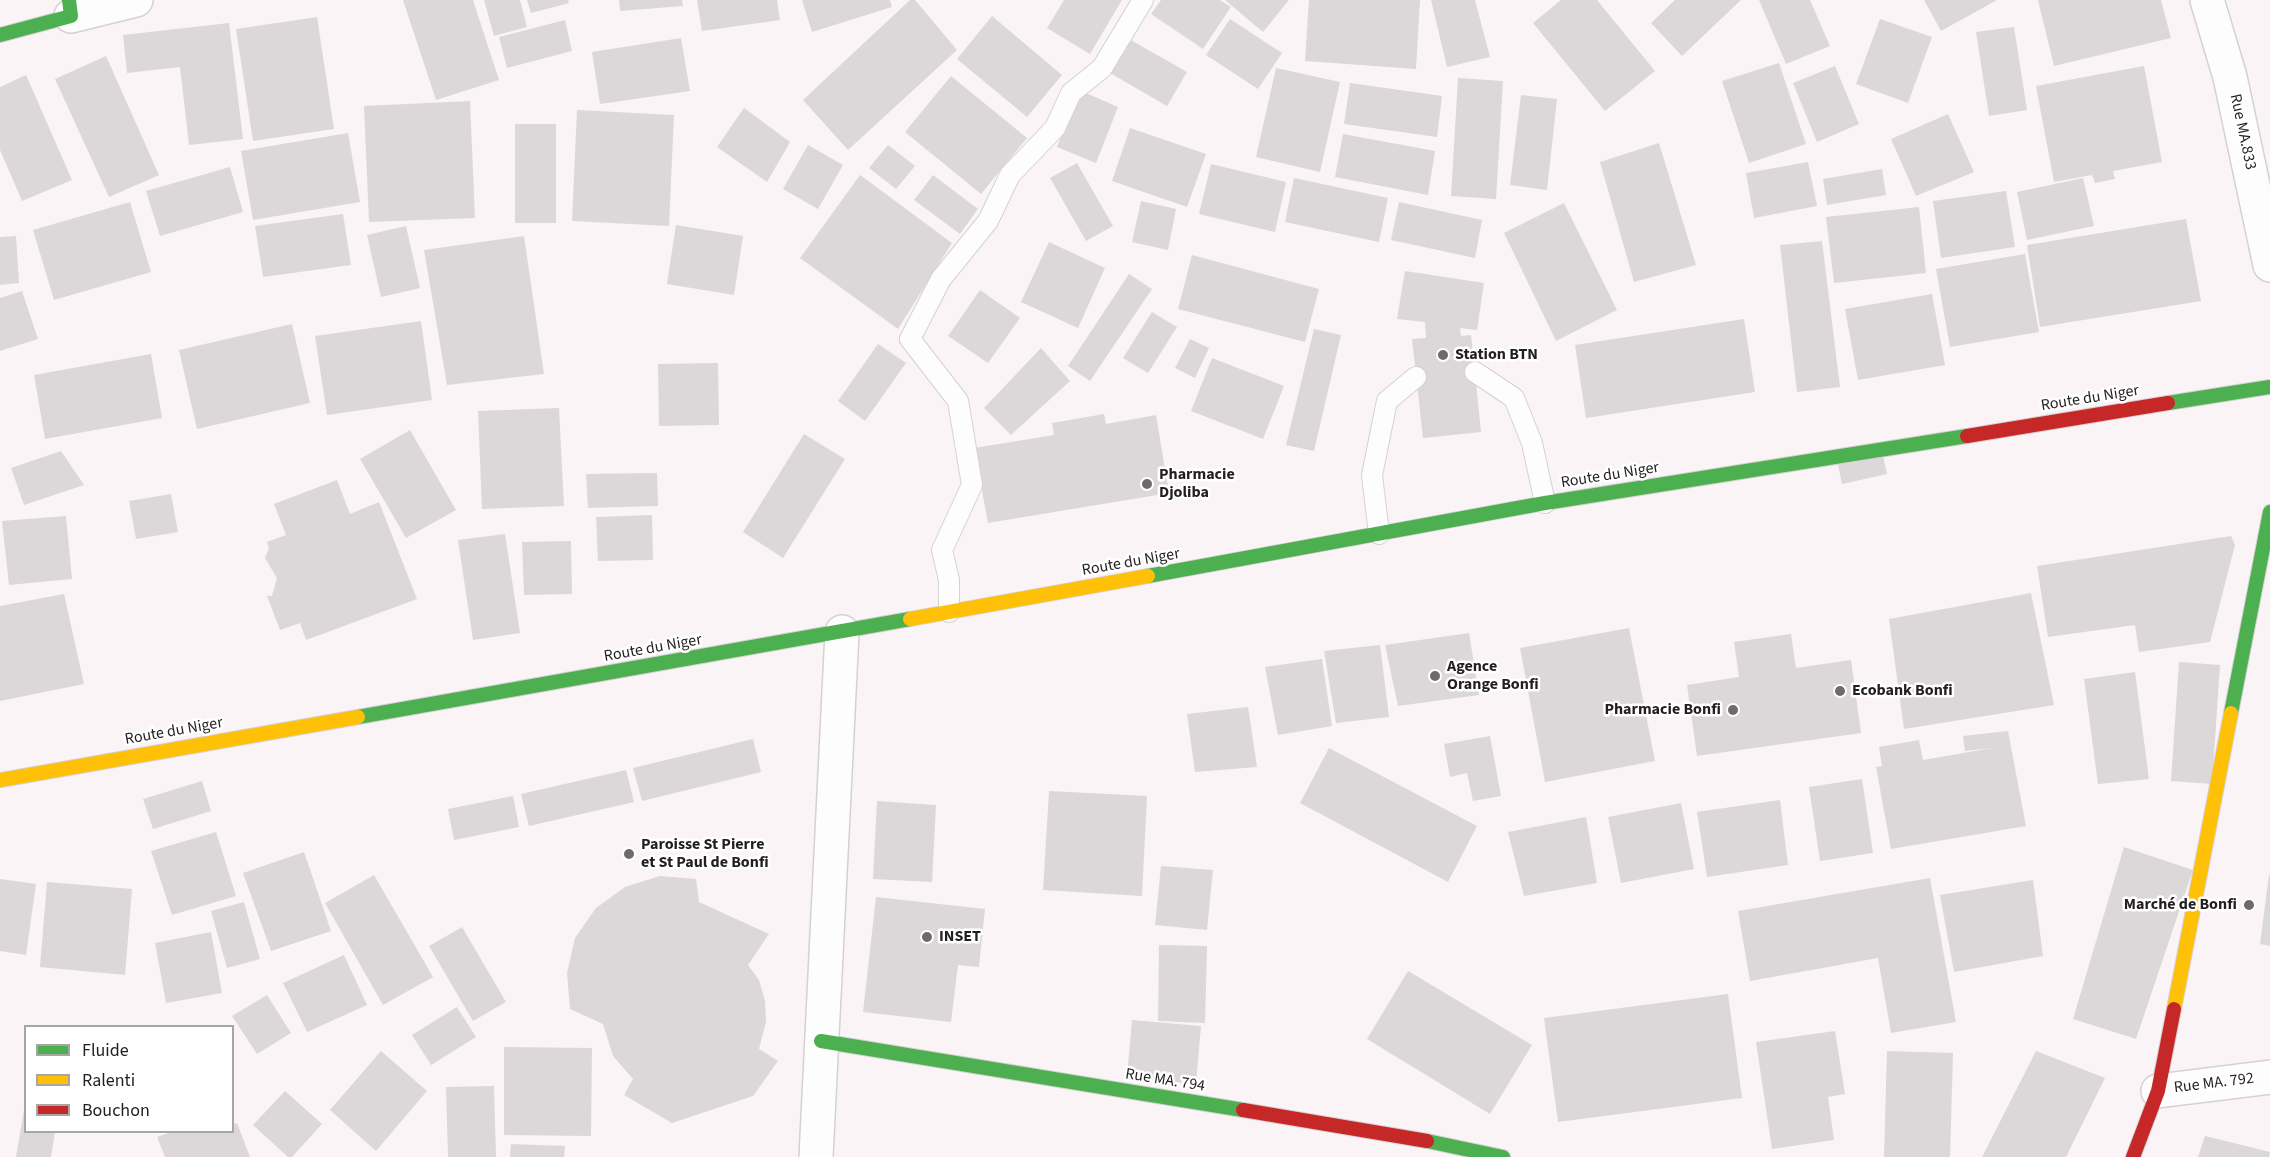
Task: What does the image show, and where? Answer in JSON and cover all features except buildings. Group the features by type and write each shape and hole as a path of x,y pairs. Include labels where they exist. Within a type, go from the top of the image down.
{"main road":[{"path":"0,34 70,8"},
{"name":"Route du Niger","path":"0,780 842,632 1545,503 2270,387"},
{"path":"2133,1157 2158,1091 2270,512"},
{"name":"Rue MA. 794","path":"821,1041 1454,1145 1503,1157"}],"street":[{"path":"70,8 136,0"},
{"name":"Rue MA.833","path":"2207,0 2230,77 2270,265"},
{"path":"816,1157 842,632"},
{"name":"Rue MA. 792","path":"2158,1091 2270,1077"}],"lane":[{"path":"949,612 950,580 942,550 972,485 958,401 910,339 941,279 988,221 1010,175 1055,128 1071,93 1102,68 1143,0"},
{"path":"1475,372 1514,398 1532,443 1545,503"},
{"path":"1379,534 1372,475 1387,401 1416,377"}],"traffic: fast":[{"path":"0,35 71,16 69,0"},
{"path":"2168,403 2270,387"},
{"path":"1148,576 1545,503 1967,436"},
{"path":"2231,713 2270,512"},
{"path":"358,717 910,619"},
{"path":"821,1041 1243,1110"},
{"path":"1427,1141 1503,1157"}],"traffic: slow":[{"path":"910,619 1148,576"},
{"path":"2174,1009 2231,713"},
{"path":"0,780 358,717"}],"traffic: jam":[{"path":"1967,436 2168,403"},
{"path":"2133,1157 2158,1091 2174,1009"},
{"path":"1243,1110 1427,1141"}],"place":[{"name":"Station BTN","path":"1443,355"},
{"name":"Pharmacie Djoliba","path":"1147,484"},
{"name":"Agence Orange Bonfi","path":"1435,676"},
{"name":"Ecobank Bonfi","path":"1840,691"},
{"name":"Pharmacie Bonfi","path":"1733,710"},
{"name":"Paroisse St Pierre et St Paul de Bonfi","path":"629,854"},
{"name":"Marché de Bonfi","path":"2249,905"},
{"name":"INSET","path":"927,937"}]}
